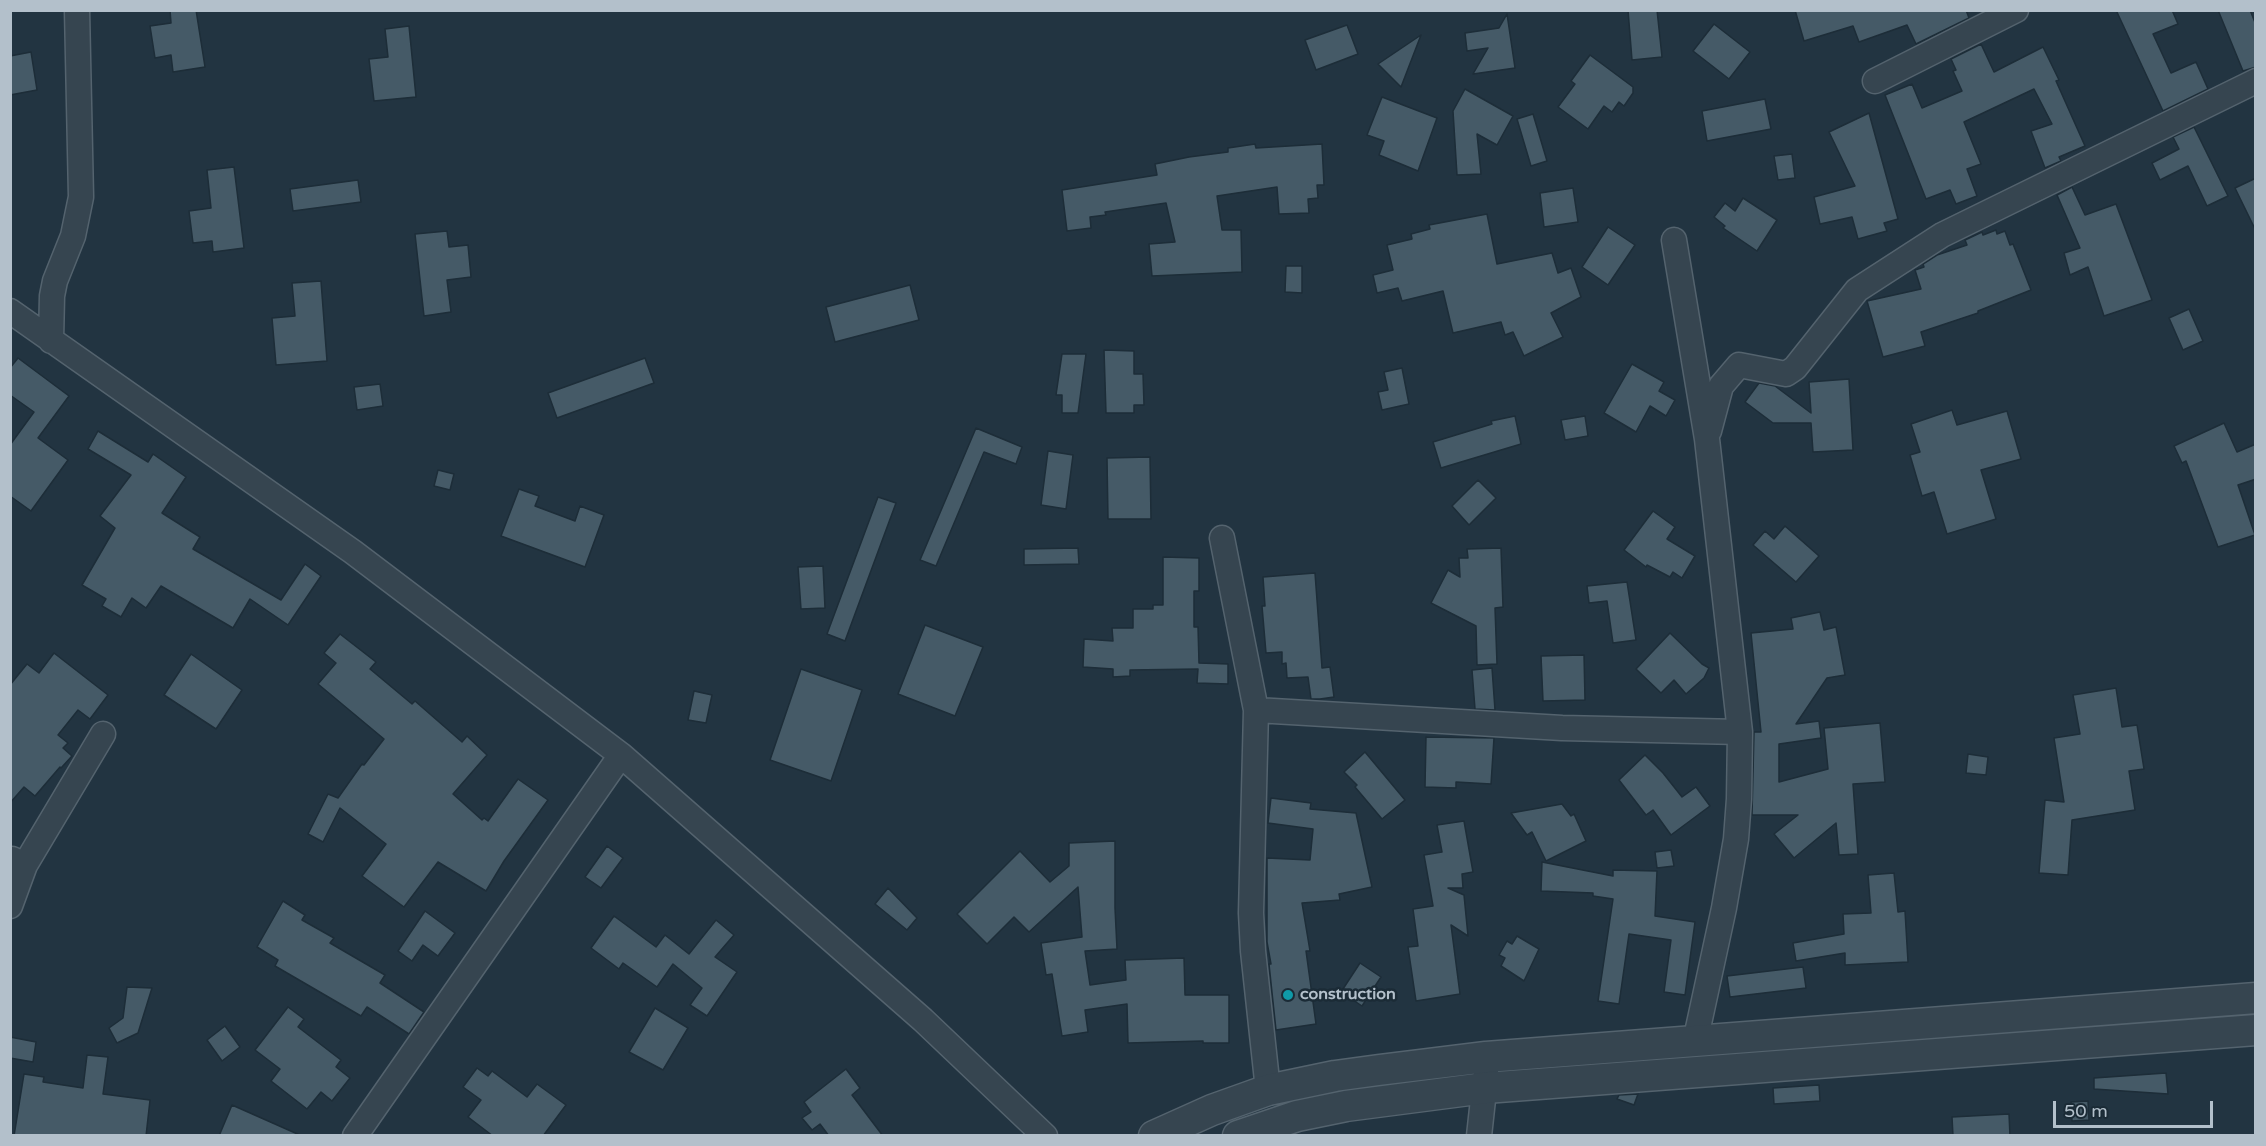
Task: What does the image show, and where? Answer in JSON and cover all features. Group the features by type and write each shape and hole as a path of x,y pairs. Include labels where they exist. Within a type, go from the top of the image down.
{"street":[{"path":"51,341 52,297 55,281 73,236 81,197 77,10"},
{"path":"1875,81 2016,10"},
{"path":"1707,439 1721,386 1739,365 1786,374 1795,368 1857,290 1942,235 2256,81"},
{"path":"1674,240 1707,439 1740,732 1740,799 1736,839 1724,908 1695,1042"},
{"path":"10,311 354,552 621,755 923,1020 1045,1136"},
{"path":"1222,538 1256,710 1252,951 1268,1090"},
{"path":"1256,710 1562,728 1740,732"},
{"path":"10,906 18,862 103,734"},
{"path":"355,1136 621,755"},
{"path":"1154,1136 1212,1110 1268,1090 1335,1076 1486,1057 2256,998"},
{"path":"1238,1136 1297,1116 1346,1106 1485,1088 2256,1030"},
{"path":"1479,1136 1486,1057"}],"building":[{"path":"170,10 196,10 205,67 173,72 171,55 155,58 150,26 171,23"},
{"path":"1628,10 1657,10 1662,57 1632,60"},
{"path":"1795,10 1966,10 1969,18 1916,44 1907,25 1859,42 1853,26 1804,41"},
{"path":"2116,10 2172,10 2178,24 2153,34 2171,73 2196,62 2208,89 2163,111"},
{"path":"2218,10 2250,10 2256,25 2256,67 2243,71"},
{"path":"1507,14 1515,68 1473,74 1488,48 1467,51 1465,33 1499,28"},
{"path":"1714,24 1750,52 1729,79 1693,51"},
{"path":"1347,25 1358,54 1316,70 1305,40"},
{"path":"409,26 416,97 374,101 369,59 388,57 385,29"},
{"path":"1421,35 1401,87 1378,64"},
{"path":"1981,44 1994,72 2043,47 2059,80 2056,81 2085,146 2059,157 2061,161 2045,168 2031,131 2052,124 2034,89 1964,122 1981,164 1967,169 1977,196 1956,204 1950,190 1926,199 1885,95 1912,84 1922,108 1962,91 1953,71 1956,70 1951,59"},
{"path":"31,52 37,90 10,95 10,56"},
{"path":"1590,55 1633,87 1633,93 1624,106 1619,102 1612,112 1604,106 1588,129 1558,107 1575,84 1571,81"},
{"path":"1465,89 1513,116 1497,145 1477,134 1481,174 1457,175 1453,111"},
{"path":"1382,97 1437,118 1418,171 1379,155 1384,141 1367,135"},
{"path":"1765,99 1771,129 1707,141 1702,111"},
{"path":"1869,113 1898,219 1884,223 1887,231 1858,239 1852,217 1820,224 1814,197 1855,186 1829,132"},
{"path":"1533,114 1547,161 1531,166 1517,119"},
{"path":"2194,127 2228,196 2207,206 2188,166 2160,180 2152,163 2179,149 2173,137"},
{"path":"1255,144 1256,148 1322,144 1324,185 1317,185 1318,198 1308,199 1309,213 1279,214 1277,187 1217,196 1222,230 1241,230 1242,272 1152,276 1149,244 1175,242 1166,203 1105,212 1106,215 1090,217 1091,228 1067,231 1062,190 1157,175 1155,164 1228,152 1228,148"},
{"path":"1792,154 1795,178 1778,180 1774,156"},
{"path":"234,167 244,248 213,252 212,241 193,243 189,211 211,208 207,170"},
{"path":"2256,178 2256,231 2235,188"},
{"path":"358,180 361,202 293,211 290,189"},
{"path":"2072,187 2085,215 2116,204 2152,300 2104,316 2088,267 2070,275 2064,253 2080,248 2057,195"},
{"path":"1573,188 1578,222 1544,227 1540,193"},
{"path":"1743,198 1777,220 1757,251 1723,228 1725,226 1714,217 1725,203 1735,211"},
{"path":"1487,214 1497,264 1552,253 1558,273 1571,268 1581,297 1551,313 1563,337 1524,356 1513,332 1505,335 1501,322 1453,333 1443,291 1402,301 1398,288 1377,293 1373,275 1393,270 1387,245 1412,239 1411,234 1430,229 1429,225"},
{"path":"1608,227 1635,245 1608,285 1582,267"},
{"path":"1996,230 1997,234 2005,231 2010,245 2013,244 2031,290 1978,311 1978,313 1921,332 1925,346 1883,357 1867,301 1921,289 1915,270 1924,267 1923,264 1937,255 1967,245 1965,240 1982,232 1983,235"},
{"path":"447,231 449,247 468,245 471,277 447,280 451,312 424,316 415,234"},
{"path":"1286,266 1302,266 1302,293 1285,292"},
{"path":"321,281 327,361 276,365 272,318 295,316 292,283"},
{"path":"910,285 919,320 835,342 826,307"},
{"path":"2189,309 2203,341 2183,350 2169,318"},
{"path":"1104,350 1134,351 1134,374 1143,374 1144,405 1134,405 1134,413 1106,413"},
{"path":"1062,354 1086,354 1078,413 1062,413 1062,395 1056,395"},
{"path":"18,358 69,396 38,438 68,460 31,511 10,496 10,445 34,412 10,395 10,368"},
{"path":"645,358 654,383 557,418 548,393"},
{"path":"1632,364 1664,382 1659,391 1675,400 1666,416 1650,406 1636,432 1604,413"},
{"path":"1402,368 1409,404 1382,410 1378,392 1388,390 1384,372"},
{"path":"1849,379 1853,450 1813,452 1811,423 1773,423 1745,402 1759,383 1775,386 1811,413 1809,382"},
{"path":"380,384 383,406 357,410 354,387"},
{"path":"1952,410 1957,425 2007,411 2021,459 1981,470 1996,519 1947,534 1934,492 1922,496 1910,455 1920,452 1911,424"},
{"path":"1515,416 1521,444 1441,468 1433,442 1492,424 1491,421"},
{"path":"1585,416 1588,436 1565,440 1561,420"},
{"path":"2224,423 2237,452 2256,444 2256,479 2238,485 2255,535 2218,547 2186,461 2182,463 2174,446"},
{"path":"976,428 1022,447 1016,464 984,452 936,566 920,560"},
{"path":"98,431 148,462 153,454 186,477 162,513 200,537 193,549 281,600 305,564 321,576 288,625 250,599 233,628 161,586 146,608 132,598 121,617 102,606 106,599 82,585 115,528 100,516 131,475 88,449"},
{"path":"1048,451 1073,455 1066,509 1041,505"},
{"path":"1150,457 1151,519 1108,519 1107,458"},
{"path":"438,470 454,474 450,490 434,486"},
{"path":"1478,480 1496,498 1469,525 1452,506"},
{"path":"519,489 539,496 535,506 575,521 580,506 604,515 585,567 501,536"},
{"path":"878,497 896,503 845,641 827,634"},
{"path":"1653,511 1675,527 1667,539 1695,556 1682,578 1673,572 1670,577 1647,565 1646,567 1624,550"},
{"path":"1785,526 1819,556 1796,582 1753,545 1765,531 1774,539"},
{"path":"1078,548 1079,564 1024,565 1024,549"},
{"path":"1501,548 1503,607 1495,608 1497,664 1477,665 1476,626 1431,603 1448,570 1460,577 1459,558 1468,558 1467,549"},
{"path":"1163,557 1199,558 1199,591 1194,591 1194,627 1198,627 1199,663 1228,664 1228,684 1197,683 1198,669 1130,670 1130,676 1113,677 1113,669 1083,667 1084,639 1113,641 1112,628 1133,628 1133,609 1153,609 1153,605 1163,605"},
{"path":"823,566 825,608 801,609 798,567"},
{"path":"1315,573 1322,668 1330,667 1334,697 1320,699 1311,699 1308,677 1287,678 1286,663 1282,664 1282,652 1266,653 1262,606 1265,606 1263,577"},
{"path":"1627,582 1636,640 1613,643 1607,601 1589,603 1587,586"},
{"path":"1820,612 1824,630 1836,627 1845,675 1827,678 1796,724 1819,721 1821,738 1779,744 1779,782 1828,769 1824,728 1880,723 1885,782 1853,784 1858,854 1839,855 1836,823 1794,858 1774,834 1798,815 1752,815 1754,732 1761,732 1751,633 1793,629 1791,618"},
{"path":"925,625 983,647 955,716 898,694"},
{"path":"1670,633 1709,668 1704,678 1686,694 1674,680 1661,693 1636,669"},
{"path":"340,634 376,662 370,669 412,704 415,701 462,742 467,736 487,755 453,794 482,820 484,818 488,821 518,779 548,800 504,861 486,891 438,862 404,907 362,876 386,844 340,808 323,842 308,834 328,794 338,798 362,764 364,765 384,739 318,684 336,663 324,653"},
{"path":"54,653 108,695 90,719 78,710 58,735 68,743 63,748 72,756 35,796 24,787 10,803 10,685 27,664 39,673"},
{"path":"191,654 242,690 216,729 164,695"},
{"path":"1584,655 1585,700 1543,701 1541,656"},
{"path":"1492,668 1495,710 1475,709 1472,670"},
{"path":"801,669 862,690 831,781 770,760"},
{"path":"2116,688 2122,727 2137,725 2144,769 2129,771 2135,810 2072,820 2068,875 2039,873 2045,800 2064,802 2054,738 2080,734 2073,695"},
{"path":"694,691 712,695 706,723 688,720"},
{"path":"1426,737 1494,738 1491,784 1456,782 1456,788 1425,787"},
{"path":"1365,752 1405,800 1382,819 1355,787 1357,785 1344,772"},
{"path":"1968,754 1988,757 1986,775 1966,773"},
{"path":"1645,755 1682,797 1696,787 1710,806 1671,835 1653,810 1646,815 1619,780"},
{"path":"1271,798 1311,803 1310,809 1356,813 1372,887 1339,894 1340,900 1302,903 1310,951 1306,951 1316,1024 1276,1030 1267,942 1267,858 1310,860 1313,829 1268,823"},
{"path":"1562,804 1571,816 1574,814 1586,841 1546,861 1532,832 1527,835 1511,813"},
{"path":"1464,821 1473,872 1462,874 1463,888 1448,888 1464,895 1468,936 1451,925 1460,994 1416,1001 1408,947 1418,946 1413,909 1433,906 1424,855 1442,852 1437,825"},
{"path":"1115,841 1117,949 1085,951 1090,985 1126,980 1125,960 1184,958 1185,995 1229,995 1229,1043 1203,1043 1203,1041 1128,1043 1127,1004 1085,1010 1088,1032 1062,1036 1052,974 1046,975 1041,943 1082,937 1078,887 1029,932 1014,917 987,944 957,914 1020,851 1050,882 1069,866 1069,843"},
{"path":"607,846 623,858 601,888 585,877"},
{"path":"1671,850 1674,866 1657,868 1655,852"},
{"path":"1542,862 1613,876 1613,870 1657,871 1655,916 1695,922 1685,995 1664,992 1671,940 1629,934 1619,1004 1598,1001 1613,899 1593,896 1593,893 1541,891"},
{"path":"1894,873 1898,912 1905,911 1908,962 1845,965 1845,953 1796,961 1793,943 1844,934 1843,914 1871,913 1868,875"},
{"path":"888,888 917,918 907,930 875,904"},
{"path":"283,901 305,915 302,920 334,938 330,943 385,975 380,983 424,1012 409,1034 367,1007 361,1016 275,966 278,960 257,947"},
{"path":"425,911 455,933 438,956 423,945 412,961 398,951"},
{"path":"614,916 656,947 665,935 689,954 716,920 734,935 715,957 737,972 707,1016 690,1005 702,988 673,964 657,987 623,963 619,969 591,948"},
{"path":"1517,936 1539,949 1524,981 1501,966 1505,958 1499,955 1507,941 1512,944"},
{"path":"1360,963 1381,977 1362,1006 1341,992"},
{"path":"1803,967 1806,988 1730,997 1727,976"},
{"path":"127,987 152,988 138,1033 117,1043 109,1028 123,1018"},
{"path":"288,1007 304,1019 298,1027 341,1060 336,1067 350,1078 332,1101 321,1092 307,1109 271,1081 280,1069 255,1050"},
{"path":"655,1008 688,1028 663,1070 629,1052"},
{"path":"225,1026 240,1047 222,1061 207,1040"},
{"path":"10,1037 36,1042 33,1062 10,1058"},
{"path":"87,1055 108,1057 103,1094 150,1100 146,1136 14,1136 24,1074 44,1077 43,1082 83,1088"},
{"path":"477,1068 488,1076 492,1071 527,1097 537,1084 566,1105 543,1136 493,1136 468,1117 481,1100 463,1087"},
{"path":"846,1069 860,1088 852,1095 883,1136 829,1136 820,1124 812,1130 802,1118 811,1112 804,1102"},
{"path":"2166,1073 2168,1094 2094,1089 2094,1078"},
{"path":"1819,1085 1820,1101 1774,1104 1773,1088"},
{"path":"1638,1094 1634,1105 1617,1099 1619,1095"},
{"path":"2088,1101 2089,1120 2072,1121 2071,1102"},
{"path":"232,1105 302,1136 219,1136"},
{"path":"2009,1114 2010,1136 1953,1136 1952,1117"}],"place":[{"name":"construction","path":"1288,995"}]}
